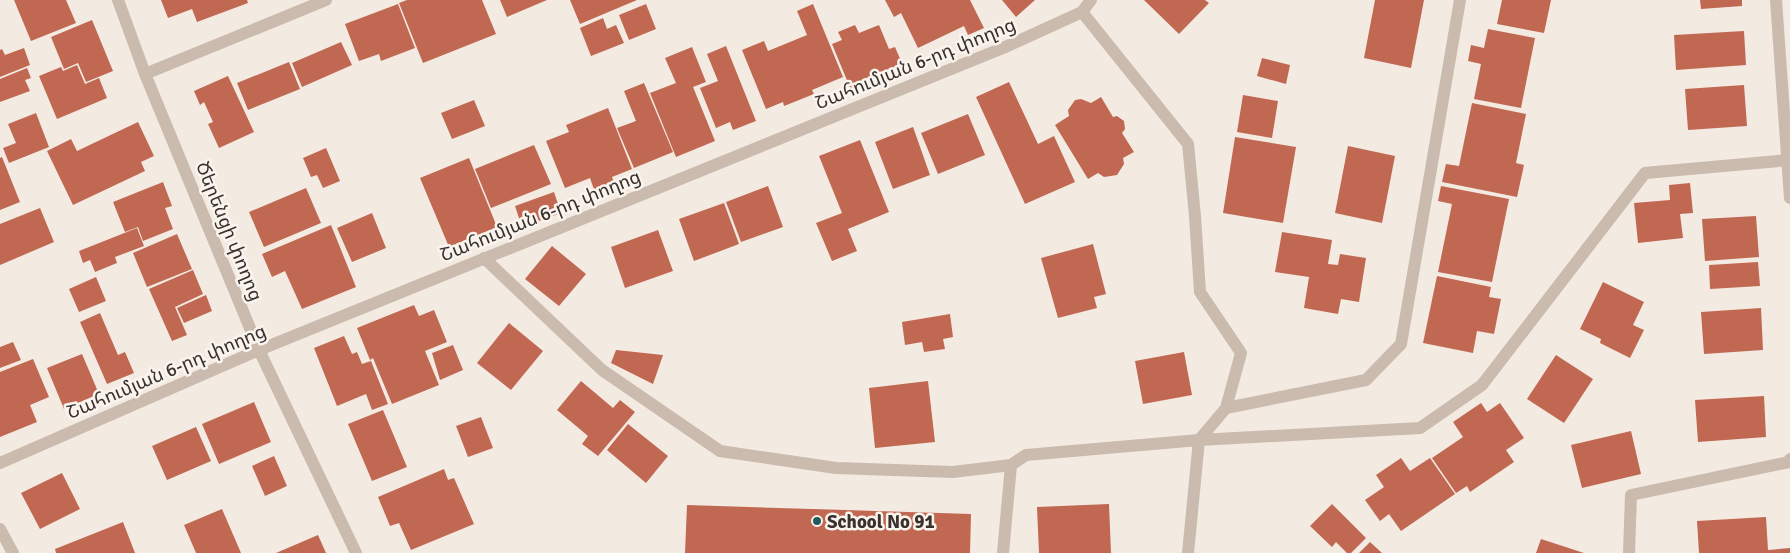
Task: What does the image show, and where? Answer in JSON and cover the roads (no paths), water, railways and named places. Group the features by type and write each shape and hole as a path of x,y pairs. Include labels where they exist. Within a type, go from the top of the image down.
{"street":[{"name":"Ծերենցի փողոց","path":"118,0 145,74 259,350 356,553"},
{"path":"145,74 326,0"},
{"name":"Շահումյան 6-րդ փողոց","path":"0,463 259,350 1002,48 1082,12 1091,0"},
{"path":"1226,408 1366,380 1401,344 1460,0"},
{"path":"1776,0 1790,198"},
{"path":"1082,12 1188,144 1196,216 1200,292 1240,352 1226,408 1199,440 1188,553"},
{"path":"484,258 602,370 720,451 836,468 953,472 1011,465 1026,455 1199,440 1420,428 1482,384 1645,173 1788,161"},
{"path":"1628,553 1631,495 1788,462 1790,459"},
{"path":"1003,553 1011,465"},
{"path":"0,529 13,553"}],"place":[{"name":"School No 91","path":"817,521"}]}
